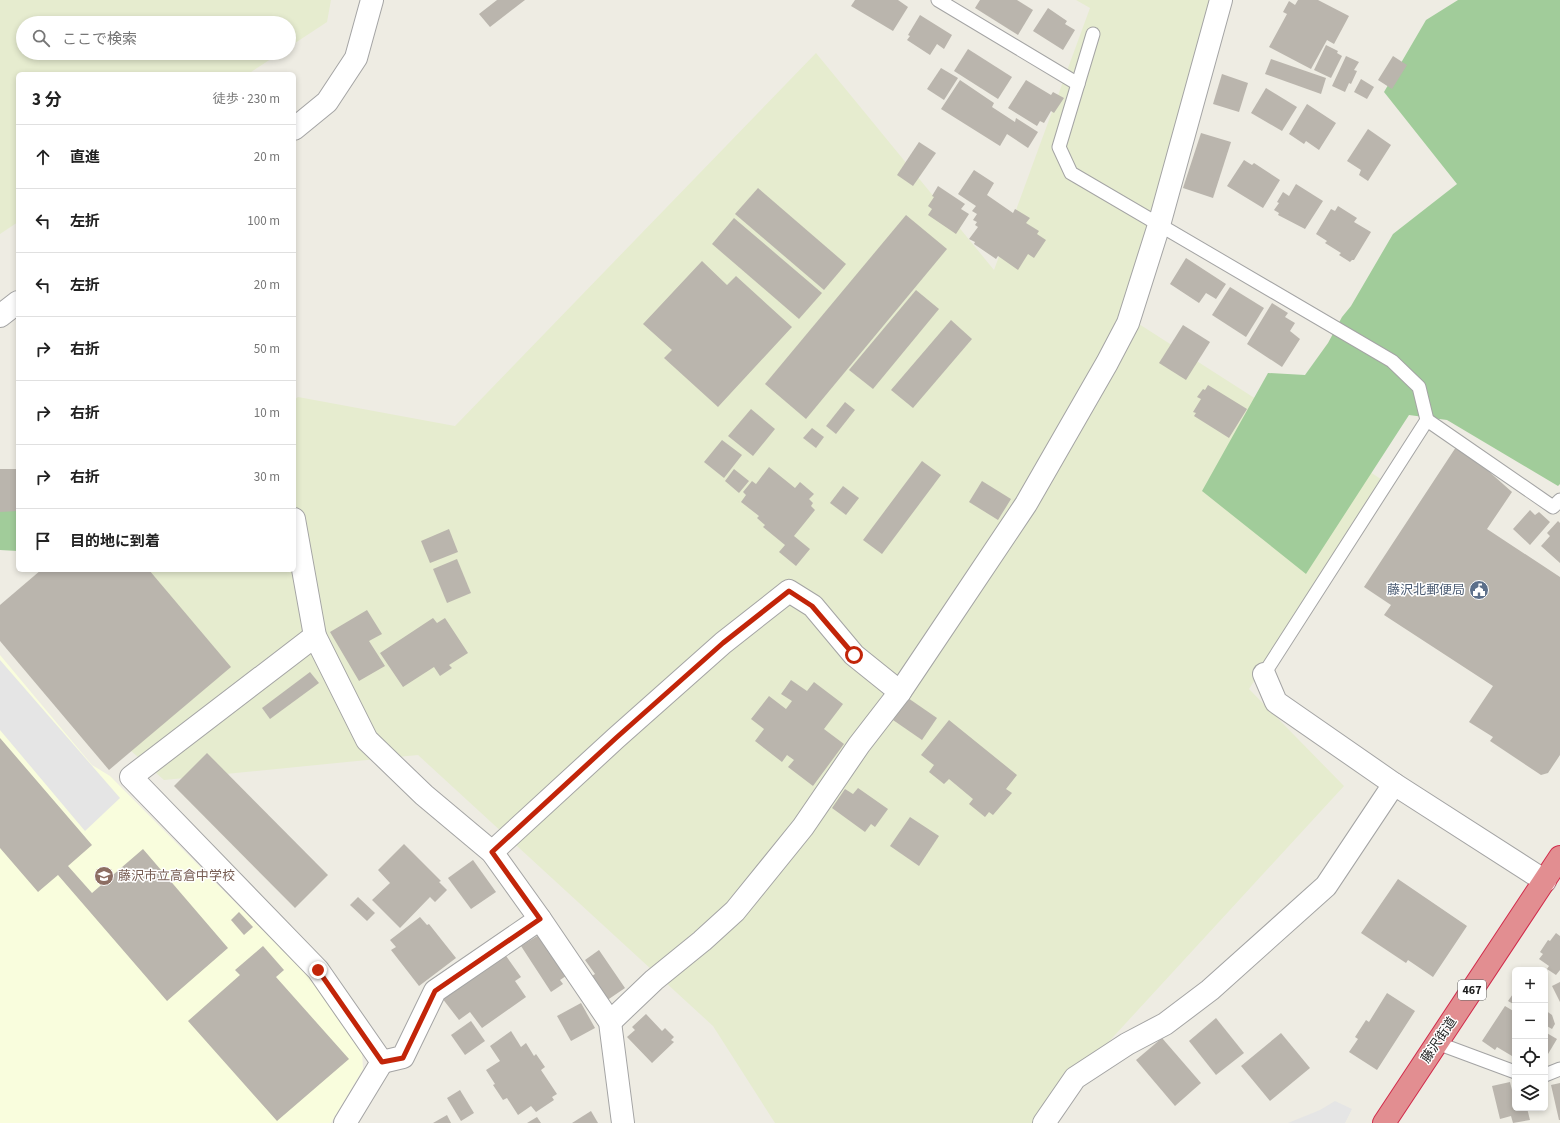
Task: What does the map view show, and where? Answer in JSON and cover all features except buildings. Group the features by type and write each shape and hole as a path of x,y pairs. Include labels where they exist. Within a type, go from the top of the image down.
{"highway":[{"name":"藤沢街道","path":"1384,1123 1560,857"}],"street":[{"path":"296,127 327,102 356,58 372,0"},
{"path":"610,1022 654,980 736,911 802,827 859,745 900,692 1026,504 1107,363 1128,322 1159,225 1221,0"},
{"path":"0,316 16,304"},
{"path":"296,530 315,636 367,740 424,795 492,852 540,919 610,1022 623,1123"},
{"path":"492,852 616,738 723,643 789,591 812,606 854,655 900,692"},
{"path":"315,636 132,777 318,970 382,1062"},
{"path":"1264,674 1276,702 1394,784 1544,881"},
{"path":"1044,1123 1075,1078 1127,1044 1166,1024 1210,990 1326,886 1394,784"},
{"path":"345,1123 382,1062 403,1058 435,991 540,919"}],"lane":[{"path":"938,0 1078,84"},
{"path":"1093,34 1059,148 1071,174 1392,361 1419,388 1427,420 1553,507 1560,500"},
{"path":"1264,674 1427,420"},
{"path":"1437,1043 1512,1071"},
{"path":"1548,1074 1560,1069"}],"shaded area":[{"path":"0,0 331,0 327,22 296,42 296,16 16,16 16,60 269,60 251,72 16,72 16,223 0,234"},
{"path":"1076,0 1210,0 1128,317 1384,481 1249,689 1344,786 1034,1123 775,1123 713,1026 418,755 164,780 11,645 96,572 296,572 296,398 298,397 455,426 816,53 994,270 1090,8"},
{"name":"藤沢市立高倉中学校","path":"0,655 92,765 110,776 307,975 362,1050 363,1069 331,1123 0,1123"},
{"path":"0,660 120,798 85,831 0,730"},
{"path":"1335,1101 1352,1109 1345,1123 1288,1123 1320,1110"}],"green space":[{"path":"1458,0 1560,0 1560,484 1558,486 1447,420 1409,415 1306,574 1202,491 1268,373 1305,375 1328,343 1342,317 1351,306 1393,234 1457,184 1384,92 1426,20"},
{"path":"16,504 16,551 0,550 0,508"}],"place":[{"name":"藤沢北郵便局","path":"1479,590"},
{"name":"藤沢市立高倉中学校","path":"104,876"}],"route":[{"path":"318,970 382,1062 403,1058 435,991 540,919 492,852 616,738 723,643 789,591 812,606 854,655"}]}
